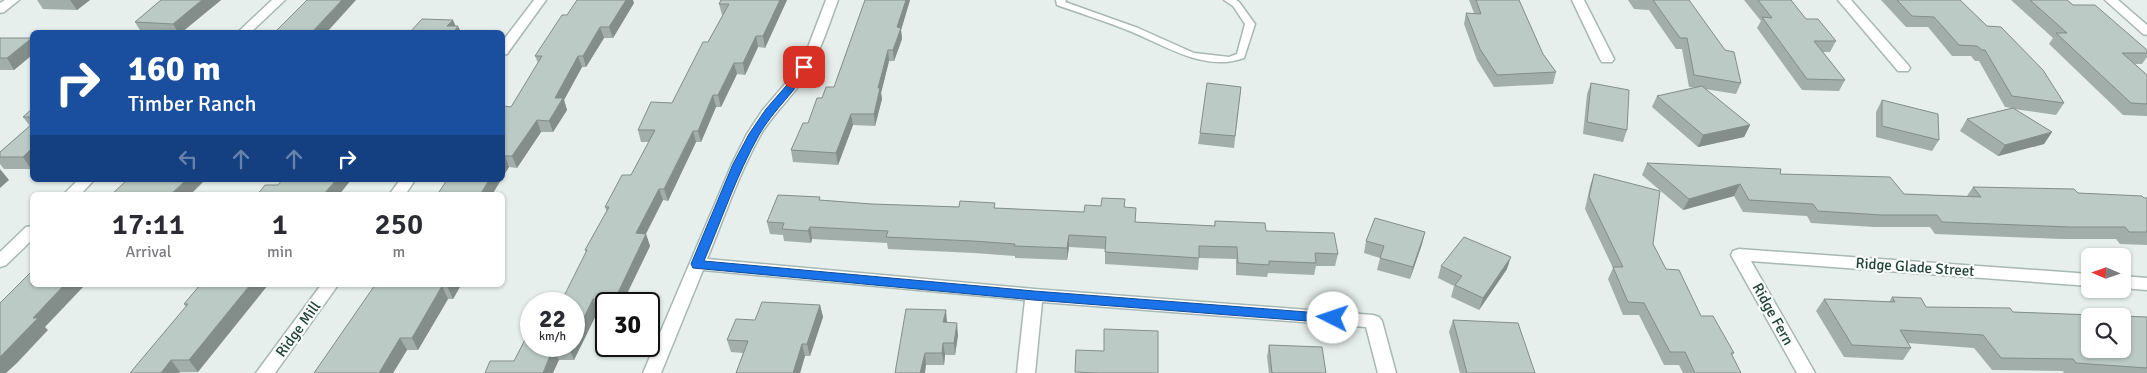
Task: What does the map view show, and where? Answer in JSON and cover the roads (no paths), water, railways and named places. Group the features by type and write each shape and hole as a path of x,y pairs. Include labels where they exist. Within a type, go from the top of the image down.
{"street":[{"path":"0,10 13,0"},
{"path":"246,30 279,0"},
{"path":"505,47 540,0"},
{"path":"652,373 739,164 754,134 770,111 797,79 811,55 832,0"},
{"path":"1578,0 1607,59"},
{"path":"1844,0 1903,68"},
{"path":"2110,0 2147,31"},
{"path":"74,192 85,182"},
{"path":"0,261 30,233"},
{"name":"Ridge Glade Street","path":"1739,255 2081,279"},
{"name":"Ridge Fern","path":"1739,255 1806,373"},
{"path":"697,264 1034,295 1373,321 1387,373"},
{"path":"2131,283 2147,284"},
{"name":"Ridge Mill","path":"265,373 329,287"},
{"path":"1026,373 1034,295"}],"lane":[{"path":"1061,0 1060,3 1135,30 1192,56 1230,60 1241,56 1250,24 1236,4 1229,0"}]}
